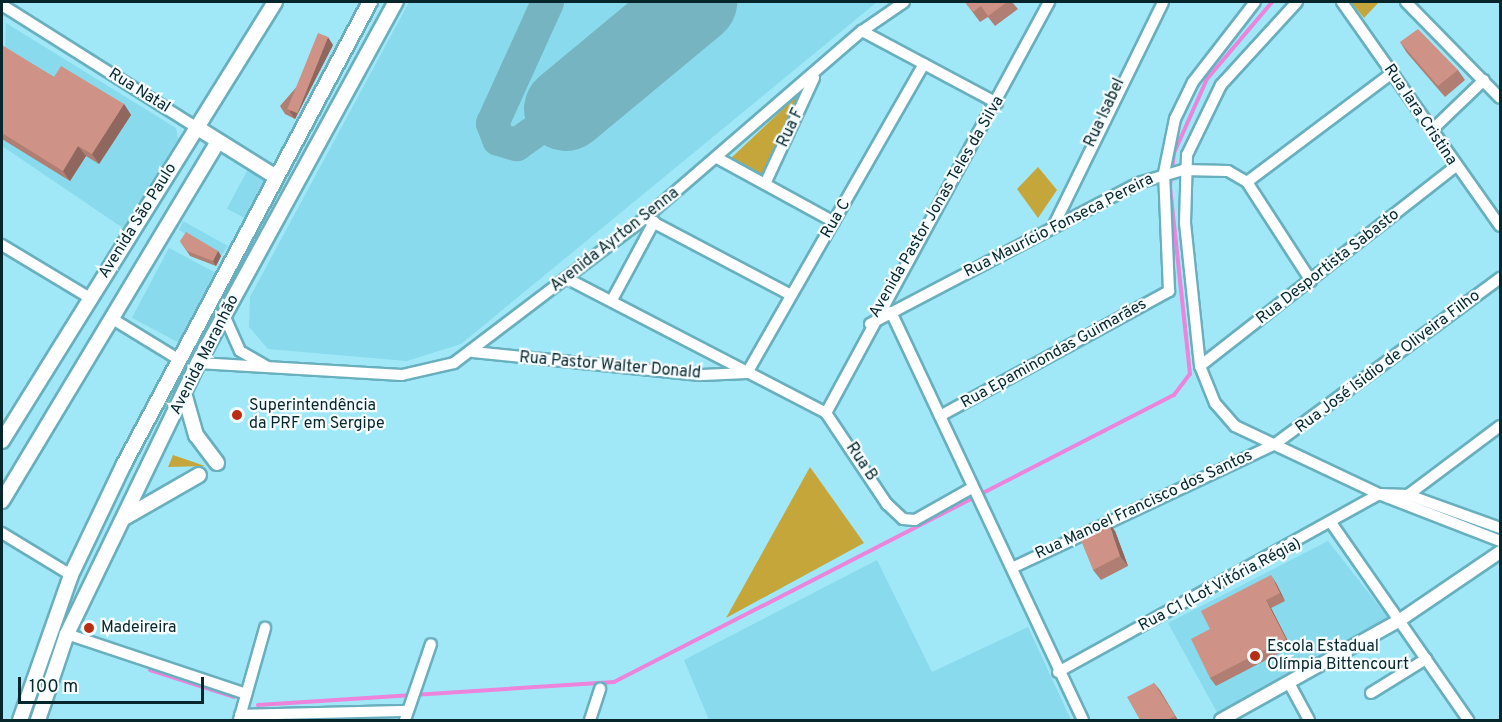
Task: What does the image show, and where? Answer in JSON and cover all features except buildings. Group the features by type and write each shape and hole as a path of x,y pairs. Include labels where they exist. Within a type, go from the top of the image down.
{"main road":[{"name":"Avenida São Paulo","path":"2,441 275,2"},
{"name":"Avenida Maranhão","path":"20,720 71,575 178,359 370,2"},
{"name":"Avenida Maranhão","path":"38,720 67,634 198,363 396,2"},
{"name":"Rua Natal","path":"196,128 276,177"},
{"name":"Avenida São Paulo","path":"2,501 218,142"},
{"path":"184,393 196,435 217,463"},
{"path":"122,520 199,475"}],"street":[{"name":"Avenida Ayrton Senna","path":"198,363 283,372 418,375 473,352 566,278 650,220 862,31 904,2"},
{"name":"Avenida Pastor Jonas Teles da Silva","path":"826,413 870,324 997,103 1049,2"},
{"name":"Rua Isabel","path":"1053,227 1163,2"},
{"path":"1164,173 1182,103 1255,2"},
{"path":"1297,2 1221,85 1202,115 1184,170 1200,366 1230,421 1379,494 1500,541"},
{"name":"Rua Iara Cristina","path":"1342,2 1432,130 1455,167 1500,226"},
{"path":"1407,2 1500,98"},
{"name":"Rua Natal","path":"2,5 196,128"},
{"path":"862,31 997,103"},
{"name":"Rua C","path":"747,373 924,64"},
{"name":"Rua F","path":"765,184 817,72"},
{"path":"1311,281 1247,182 1392,73"},
{"path":"1432,130 1484,80"},
{"path":"719,159 834,222"},
{"name":"Rua Desportista Sabasto","path":"1200,366 1455,167"},
{"name":"Rua Maurício Fonseca Pereira","path":"870,324 1053,227 1164,173 1184,170 1228,171 1247,182"},
{"name":"Rua Epaminondas Guimarães","path":"940,416 1169,291 1164,173"},
{"path":"612,300 650,220 791,295"},
{"path":"2,244 90,298"},
{"name":"Rua B","path":"566,278 826,413 903,519 915,520 972,488"},
{"name":"Rua José Isidio de Oliveira Filho","path":"1275,444 1500,278"},
{"path":"891,312 972,488 1014,567 1058,672 1083,720"},
{"name":"Avenida Ayrton Senna","path":"224,315 240,351 283,372"},
{"path":"111,318 178,359"},
{"name":"Rua Pastor Walter Donald","path":"473,352 700,375 747,373"},
{"path":"1408,495 1500,426"},
{"name":"Rua Manoel Francisco dos Santos","path":"1014,567 1275,444"},
{"path":"1379,494 1408,495 1500,528"},
{"name":"Rua C1 (Lot Vitória Régia)","path":"1058,672 1332,525 1379,494"},
{"path":"1332,525 1468,720"},
{"path":"2,533 71,575"},
{"path":"1221,720 1400,620 1500,552"},
{"path":"265,628 240,718 406,716 431,644"},
{"path":"67,634 246,694"},
{"path":"1371,693 1426,659"},
{"path":"1288,683 1309,720"},
{"path":"590,720 600,689"}],"shaded area":[{"path":"409,2 877,2 461,344 407,361 268,349 249,327 250,297"},
{"path":"1351,2 1379,2 1364,18"},
{"path":"6,23 176,128 178,139 123,228 2,146"},
{"path":"801,92 762,175 731,158"},
{"path":"1038,167 1057,190 1038,218 1017,189"},
{"path":"248,169 267,179 245,219 227,209"},
{"path":"183,221 228,246 221,256 179,230"},
{"path":"169,248 219,275 182,345 132,318"},
{"path":"173,455 205,466 168,467"},
{"path":"810,467 864,543 726,618"},
{"name":"Escola Estadual Olímpia Bittencourt","path":"1328,541 1390,620 1219,716 1168,623"},
{"path":"877,560 932,672 1028,627 1071,720 709,720 684,660"}],"waterway":[{"path":"258,705 614,682 1174,395 1190,374 1170,186 1174,153 1207,79 1272,2"},
{"path":"150,670 234,697"}],"taxiway":[{"path":"547,2 492,123 498,139 516,144 566,109"}],"runway":[{"path":"566,109 695,2"}],"place":[{"name":"Superintendência da PRF em Sergipe","path":"237,415"},
{"name":"Madeireira","path":"89,628"},
{"name":"Escola Estadual Olímpia Bittencourt","path":"1255,656"}]}
